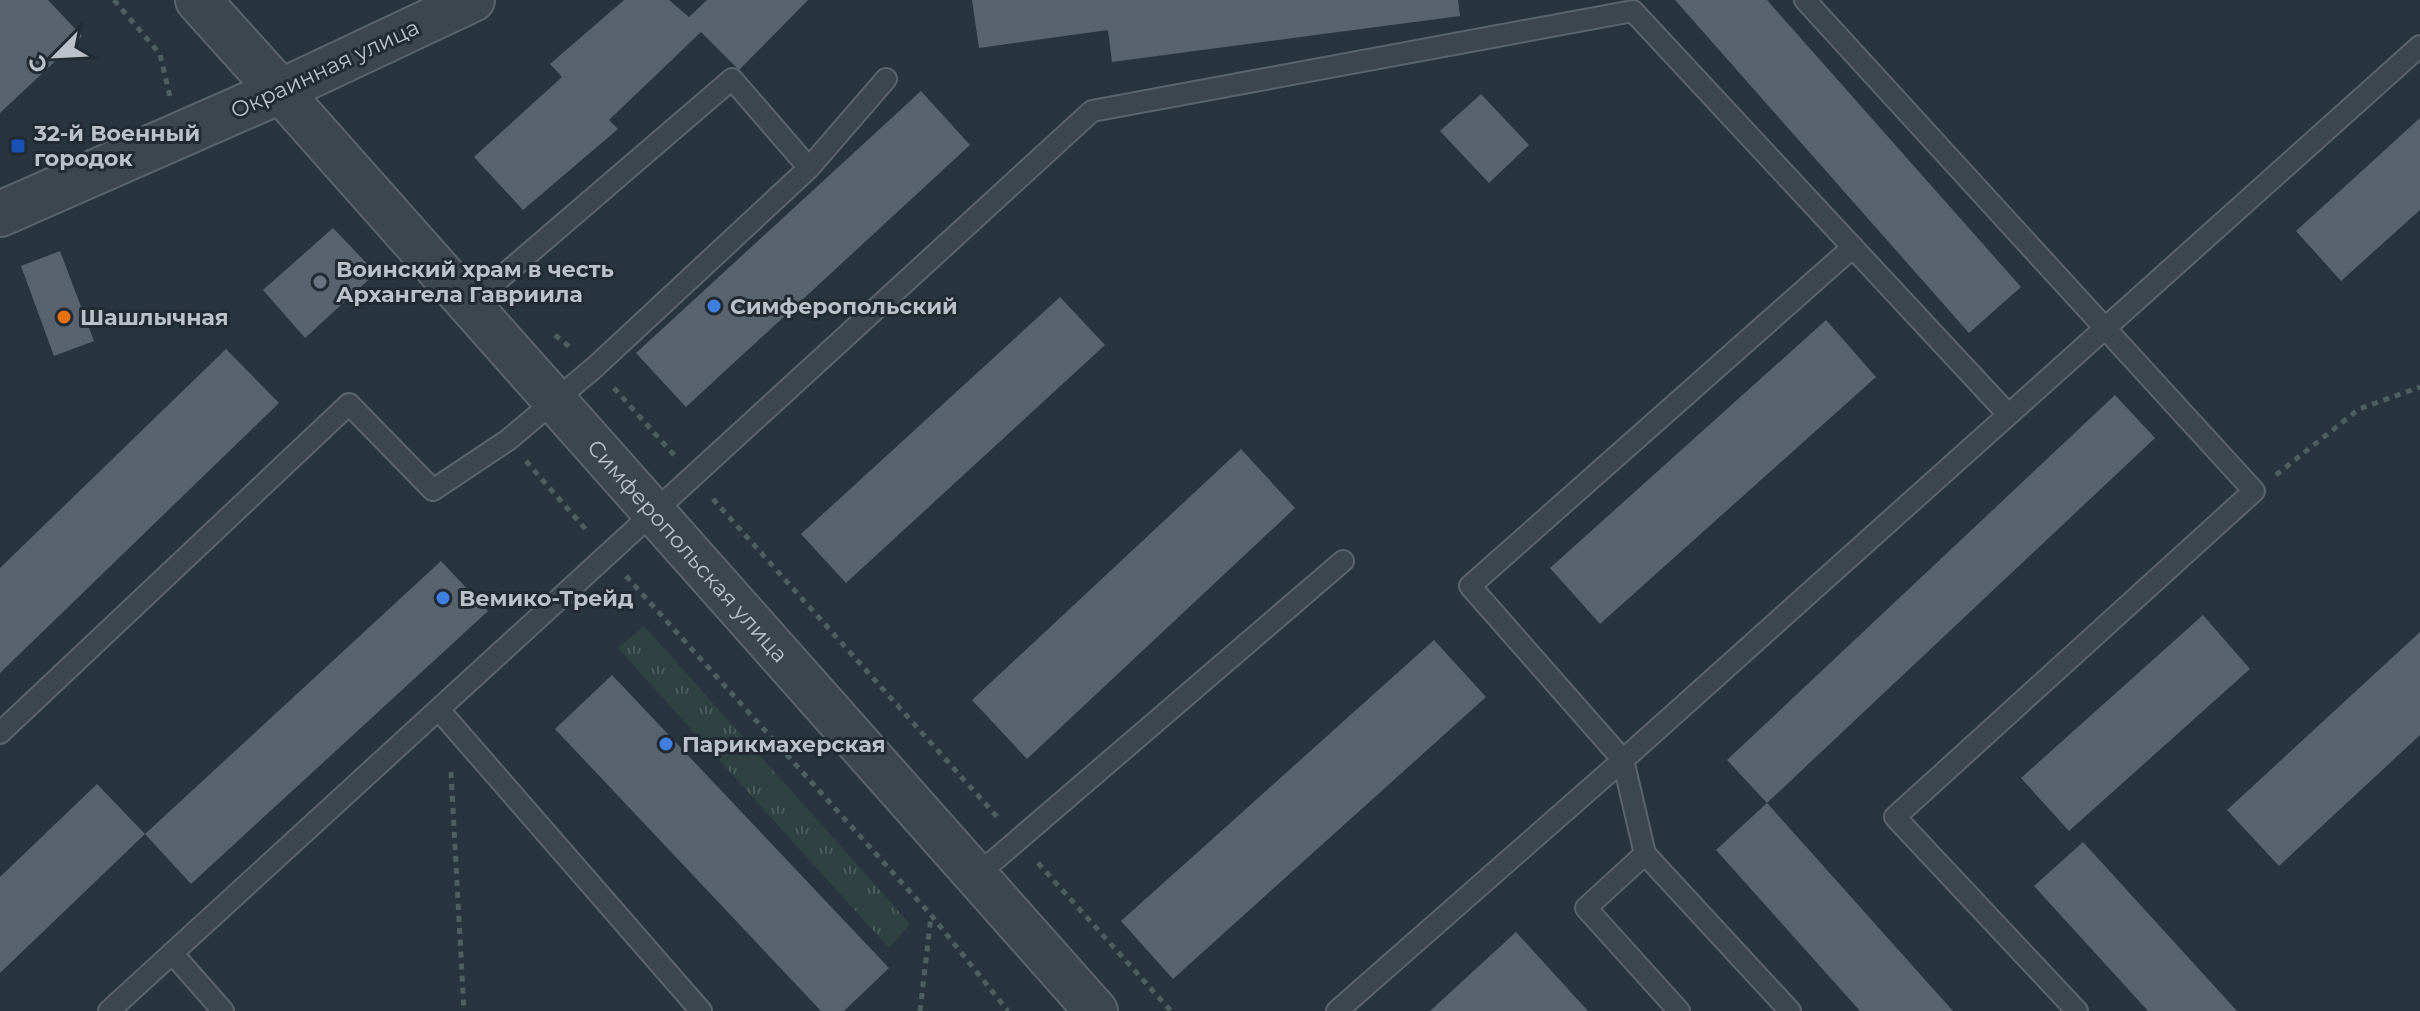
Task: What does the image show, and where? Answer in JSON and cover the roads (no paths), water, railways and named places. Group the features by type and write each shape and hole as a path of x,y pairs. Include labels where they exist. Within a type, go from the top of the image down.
{"street":[{"path":"198,0 280,91"},
{"name":"Окраинная улица","path":"0,214 280,91 473,0"},
{"name":"Симферопольская улица","path":"280,91 1096,1011"}],"lane":[{"path":"1805,0 2254,491 1895,817 2077,1011"},
{"path":"109,1011 1092,111 1633,11 2007,413"},
{"path":"1337,1011 1623,760 2420,46"},
{"path":"470,304 732,79 809,168"},
{"path":"0,733 349,404 433,490 508,440 553,399 595,367 809,168 886,79"},
{"path":"1790,1011 1645,854 1623,760 1470,586 1853,247"},
{"path":"976,876 1343,561"},
{"path":"439,710 701,1011"},
{"path":"1645,854 1586,908 1679,1011"},
{"path":"172,953 223,1011"}],"place":[{"name":"32-й Военный городок","path":"18,146"},
{"name":"Воинский храм в честь Архангела Гавриила","path":"320,282"},
{"name":"Симферопольский","path":"714,306"},
{"name":"Шашлычная","path":"64,317"},
{"name":"Вемико-Трейд","path":"443,598"},
{"name":"Парикмахерская","path":"666,744"}]}
